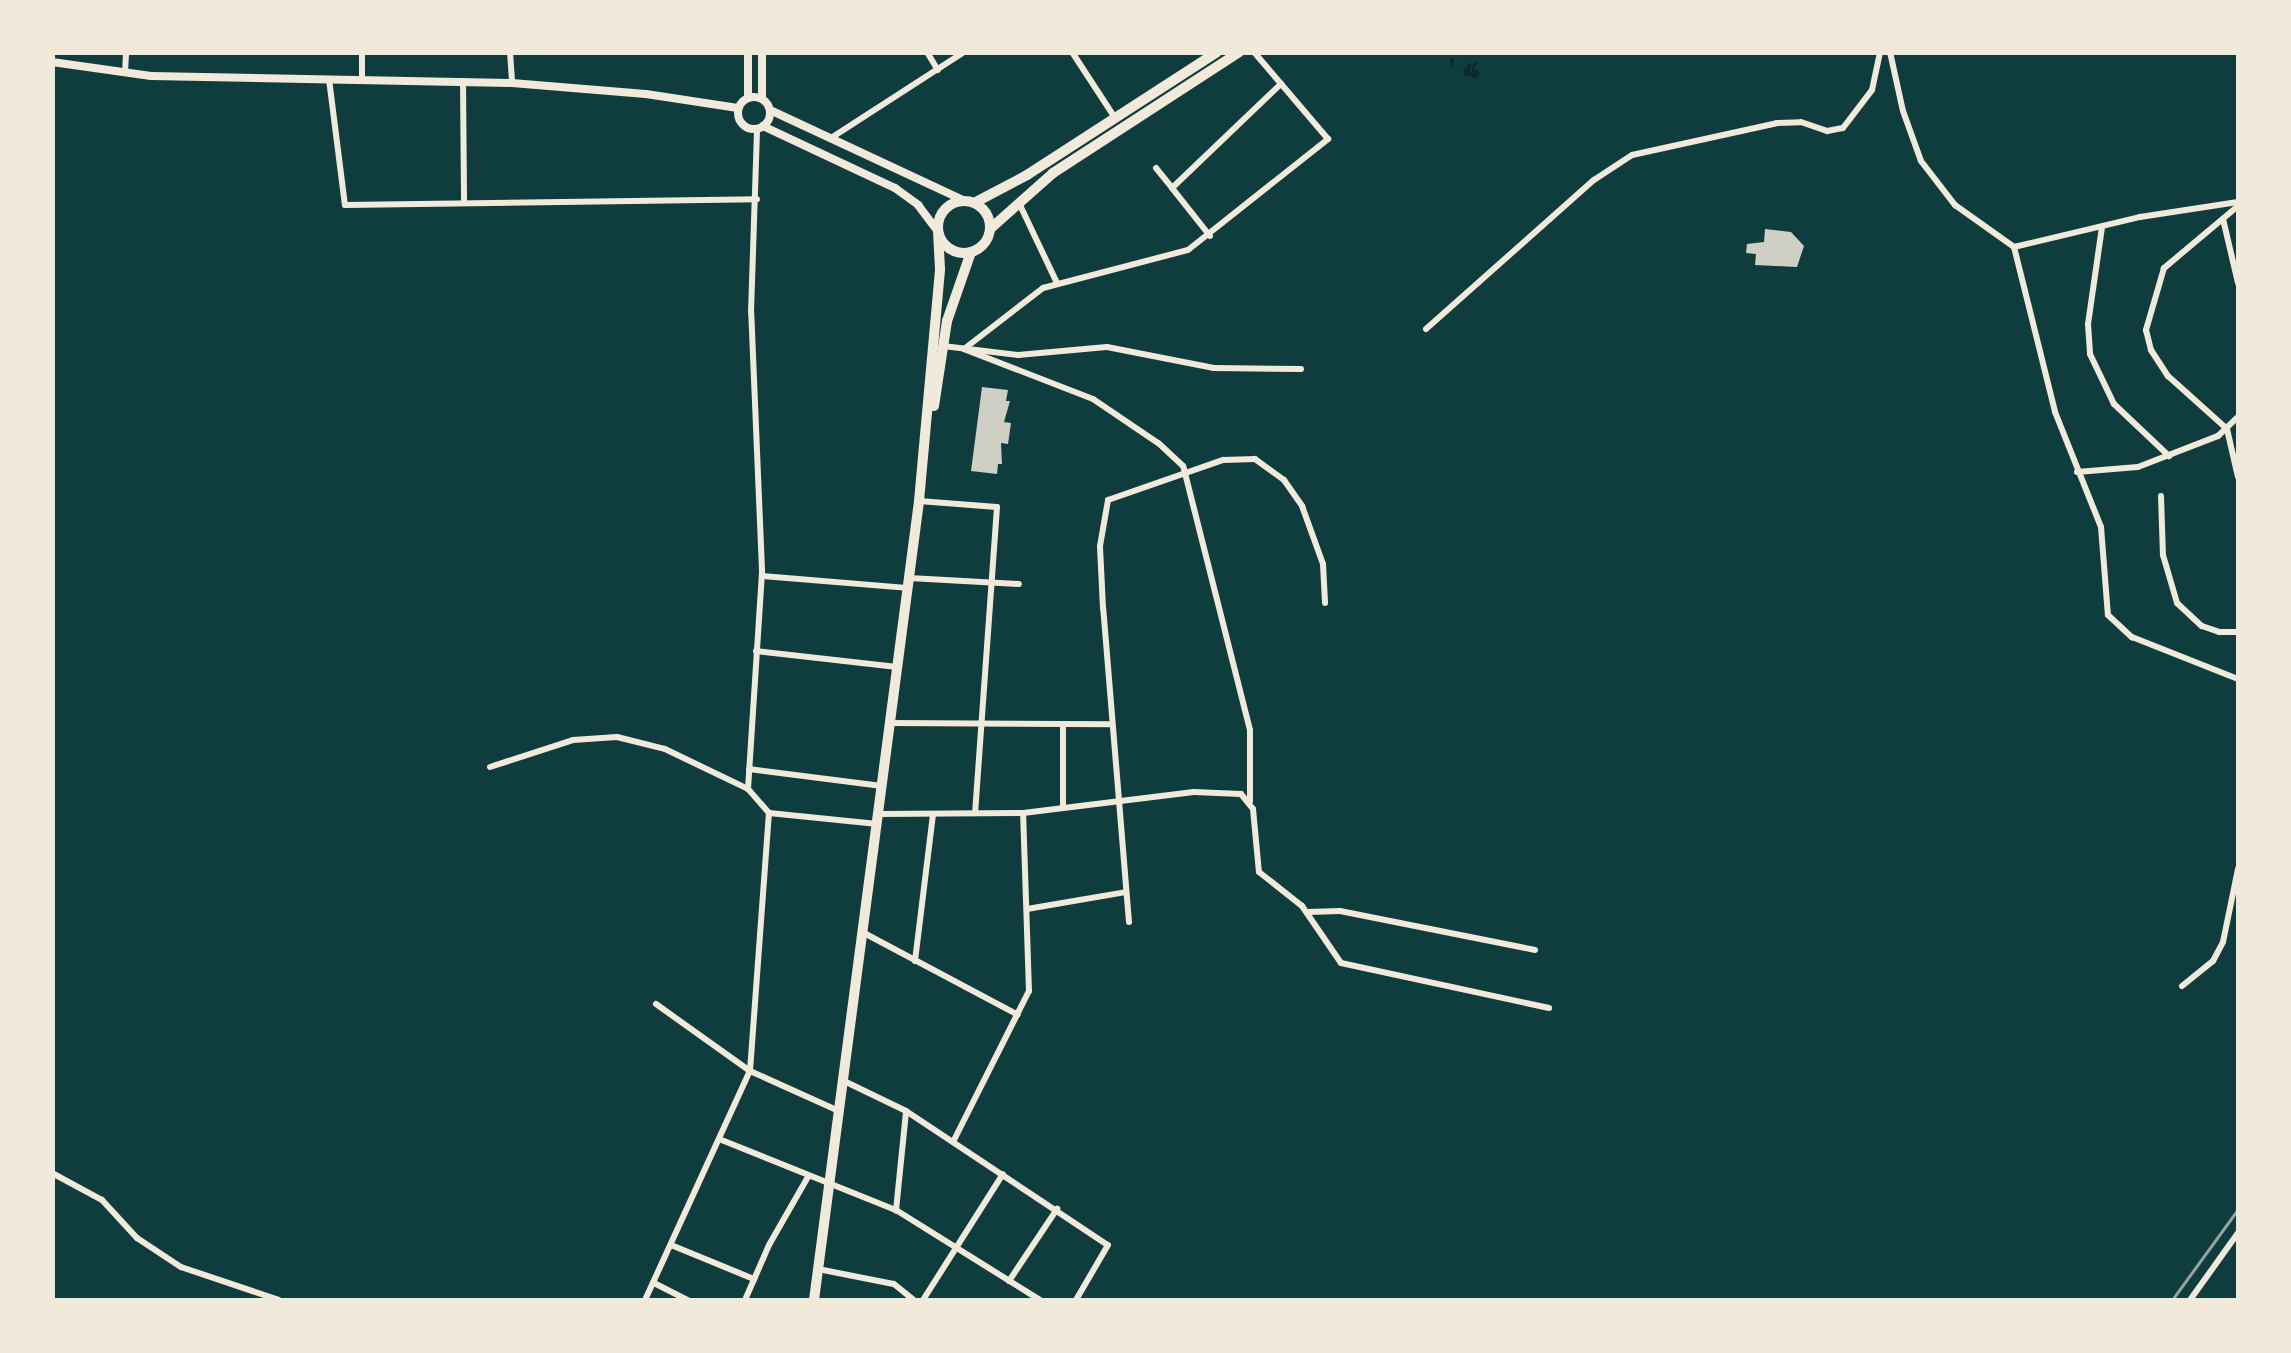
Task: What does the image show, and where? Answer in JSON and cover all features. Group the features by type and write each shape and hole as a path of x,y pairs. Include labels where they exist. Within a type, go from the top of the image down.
{"main road":[{"path":"920,501 939,281 938,232 944,209 970,202 1115,118 1216,52"},
{"path":"814,1300 920,501 956,288 971,252 986,242 990,229 1018,200 1239,52"},
{"path":"970,202 985,212 990,229"},
{"path":"938,232 949,249 971,252"}],"street":[{"path":"125,74 126,52"},
{"path":"362,52 362,78"},
{"path":"510,52 512,82"},
{"path":"748,52 748,98"},
{"path":"762,52 762,98 770,110 970,202"},
{"path":"927,52 938,70"},
{"path":"830,138 964,52"},
{"path":"1072,52 1115,118"},
{"path":"964,348 1039,290 1188,250 1328,138 1254,52"},
{"path":"1885,52 1924,166 1955,205 2014,247 2042,364 2077,472 2101,528 2106,607 2112,622 2132,637 2238,679"},
{"path":"1426,330 1594,180 1632,155 1777,123 1801,122 1827,131 1843,128 1872,90 1885,52"},
{"path":"52,62 125,74 512,82 646,94 738,108"},
{"path":"329,78 345,204 757,198"},
{"path":"463,81 464,203"},
{"path":"1172,188 1281,84"},
{"path":"738,108 748,98 762,98"},
{"path":"738,108 741,123 895,188 918,205 938,232"},
{"path":"748,789 762,576 751,312 760,128 770,110"},
{"path":"1156,168 1210,236"},
{"path":"1018,200 1057,283"},
{"path":"2014,247 2102,226 2238,204"},
{"path":"2238,204 2164,268 2146,330 2152,350 2168,376 2227,428 2238,478"},
{"path":"2223,219 2238,283"},
{"path":"2102,226 2088,324 2090,354 2114,404 2169,456"},
{"path":"944,346 1018,355 1112,347 1214,368 1301,369"},
{"path":"964,348 978,358 1092,399 1167,450 1187,475 1250,730 1250,801 1259,872 1306,912 1330,952 1349,966 1548,1008"},
{"path":"2077,472 2118,472 2169,456 2227,428 2238,417"},
{"path":"1128,922 1100,546 1106,504 1117,496 1246,456 1284,480 1302,506 1316,543 1325,602"},
{"path":"2161,496 2163,555 2178,603 2202,626 2219,632 2238,632"},
{"path":"920,501 997,506 976,814"},
{"path":"762,576 1019,584"},
{"path":"756,651 897,667"},
{"path":"890,723 1112,724"},
{"path":"1062,724 1062,808"},
{"path":"490,767 573,740 617,736 664,749 748,789 769,813 750,1071 645,1300"},
{"path":"749,769 882,786"},
{"path":"769,813 878,819 1023,813 1194,792 1242,794 1250,801"},
{"path":"954,1142 1029,991 1023,813"},
{"path":"915,961 933,814"},
{"path":"2182,986 2213,961 2224,942 2238,870"},
{"path":"1027,909 1126,892"},
{"path":"1306,912 1340,911 1535,950"},
{"path":"864,934 1018,1015"},
{"path":"656,1004 750,1071 840,1112"},
{"path":"844,1081 906,1111 1108,1245 1076,1300"},
{"path":"896,1210 906,1111"},
{"path":"719,1139 896,1210 1040,1300"},
{"path":"52,1173 102,1200 137,1238 181,1267 279,1300"},
{"path":"923,1300 1003,1174"},
{"path":"746,1300 808,1176"},
{"path":"1009,1281 1057,1208"},
{"path":"2190,1300 2238,1233"},
{"path":"672,1245 754,1279"},
{"path":"818,1270 894,1284 914,1300"},
{"path":"654,1283 688,1300"}],"building":[{"path":"1765,229 1791,232 1804,246 1797,267 1755,265 1756,254 1746,253 1747,244 1764,242"},
{"path":"982,387 1008,390 1006,401 1010,401 1004,422 1011,423 1008,444 1001,443 1002,464 998,464 997,474 971,471"}],"waterway":[{"path":"1452,59 1452,65"},
{"path":"1473,67 1475,63"},
{"path":"1467,74 1469,64"},
{"path":"1465,69 1466,74"},
{"path":"1470,74 1473,70"},
{"path":"1472,75 1476,71"},
{"path":"1474,77 1478,73"}],"railway":[{"path":"2172,1300 2238,1209"}]}
